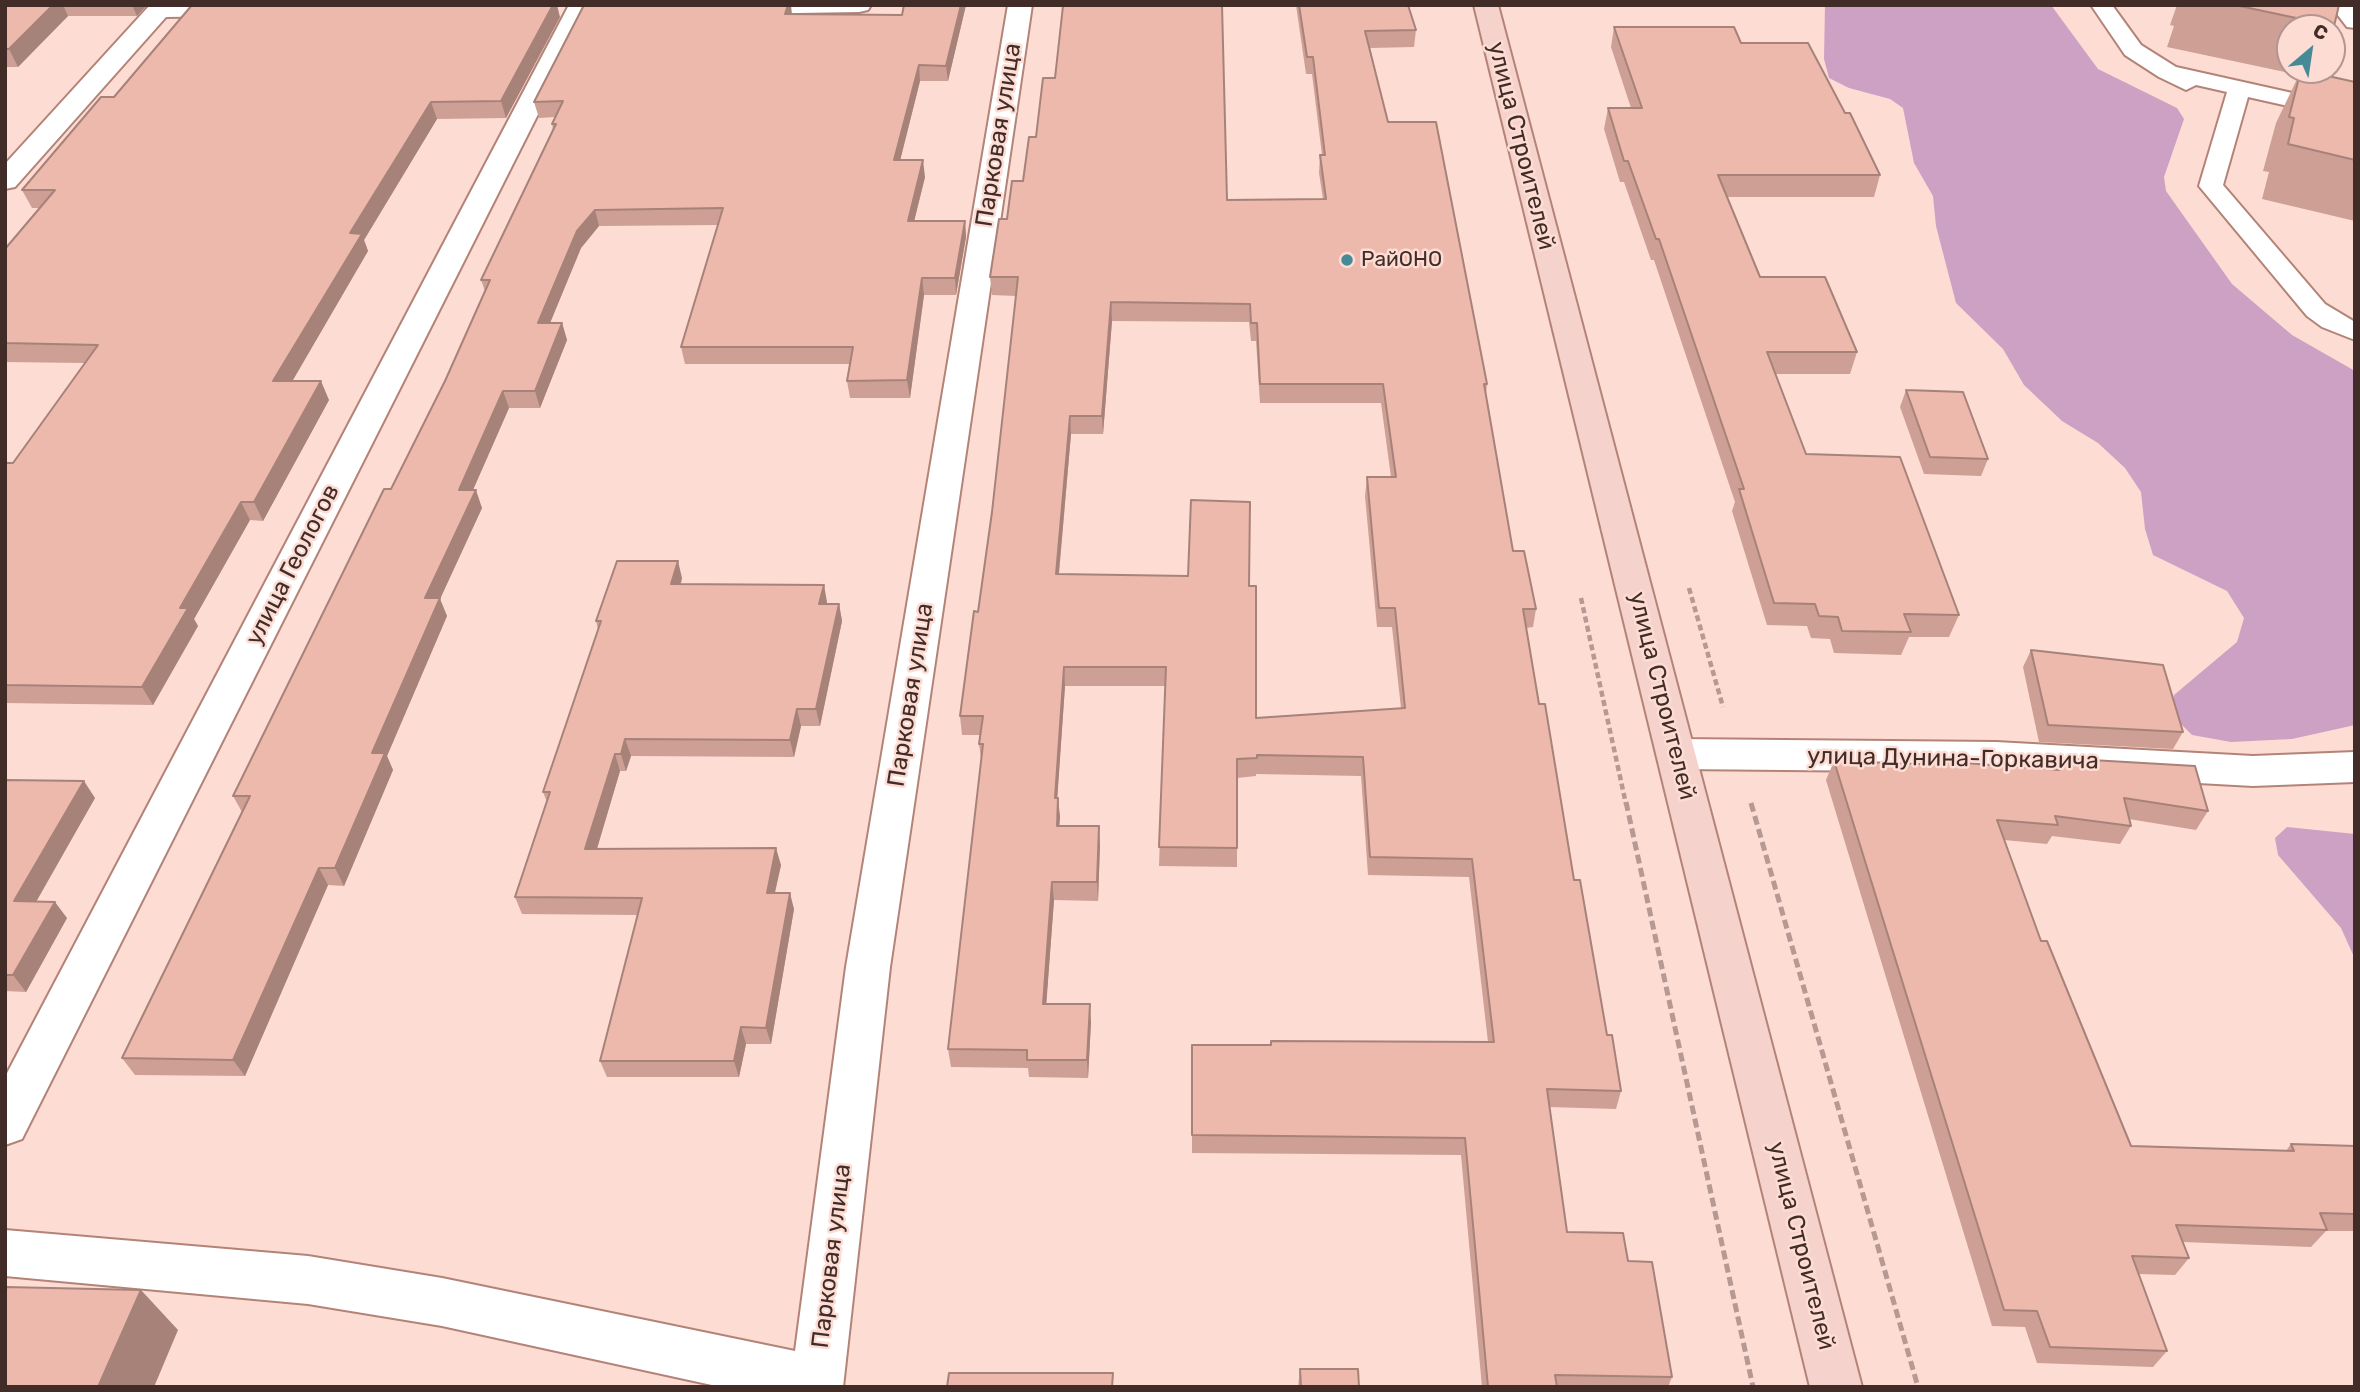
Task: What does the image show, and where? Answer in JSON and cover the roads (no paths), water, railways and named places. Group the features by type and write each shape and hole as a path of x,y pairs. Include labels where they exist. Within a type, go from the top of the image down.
{"main road":[{"name":"улица Строителей","path":"1486,5 1678,754 1836,1387"}],"street":[{"path":"712,7 859,5"},
{"name":"Парковая улица","path":"817,1384 868,967 1020,5"},
{"path":"5,181 163,7 258,9"},
{"name":"улица Геологов","path":"5,1124 579,8"},
{"name":"улица Дунина-Горкавича","path":"1678,754 1996,757 2253,771 2355,767"},
{"path":"5,1253 321,1282 442,1302 817,1384"}],"lane":[{"path":"2101,5 2133,50 2212,99 2229,120"},
{"path":"2340,5 2355,22"},
{"path":"2167,72 2239,88 2354,107"},
{"path":"2239,88 2211,186 2316,310 2355,332"}],"place":[{"name":"РайОНО","path":"1347,260"}]}
